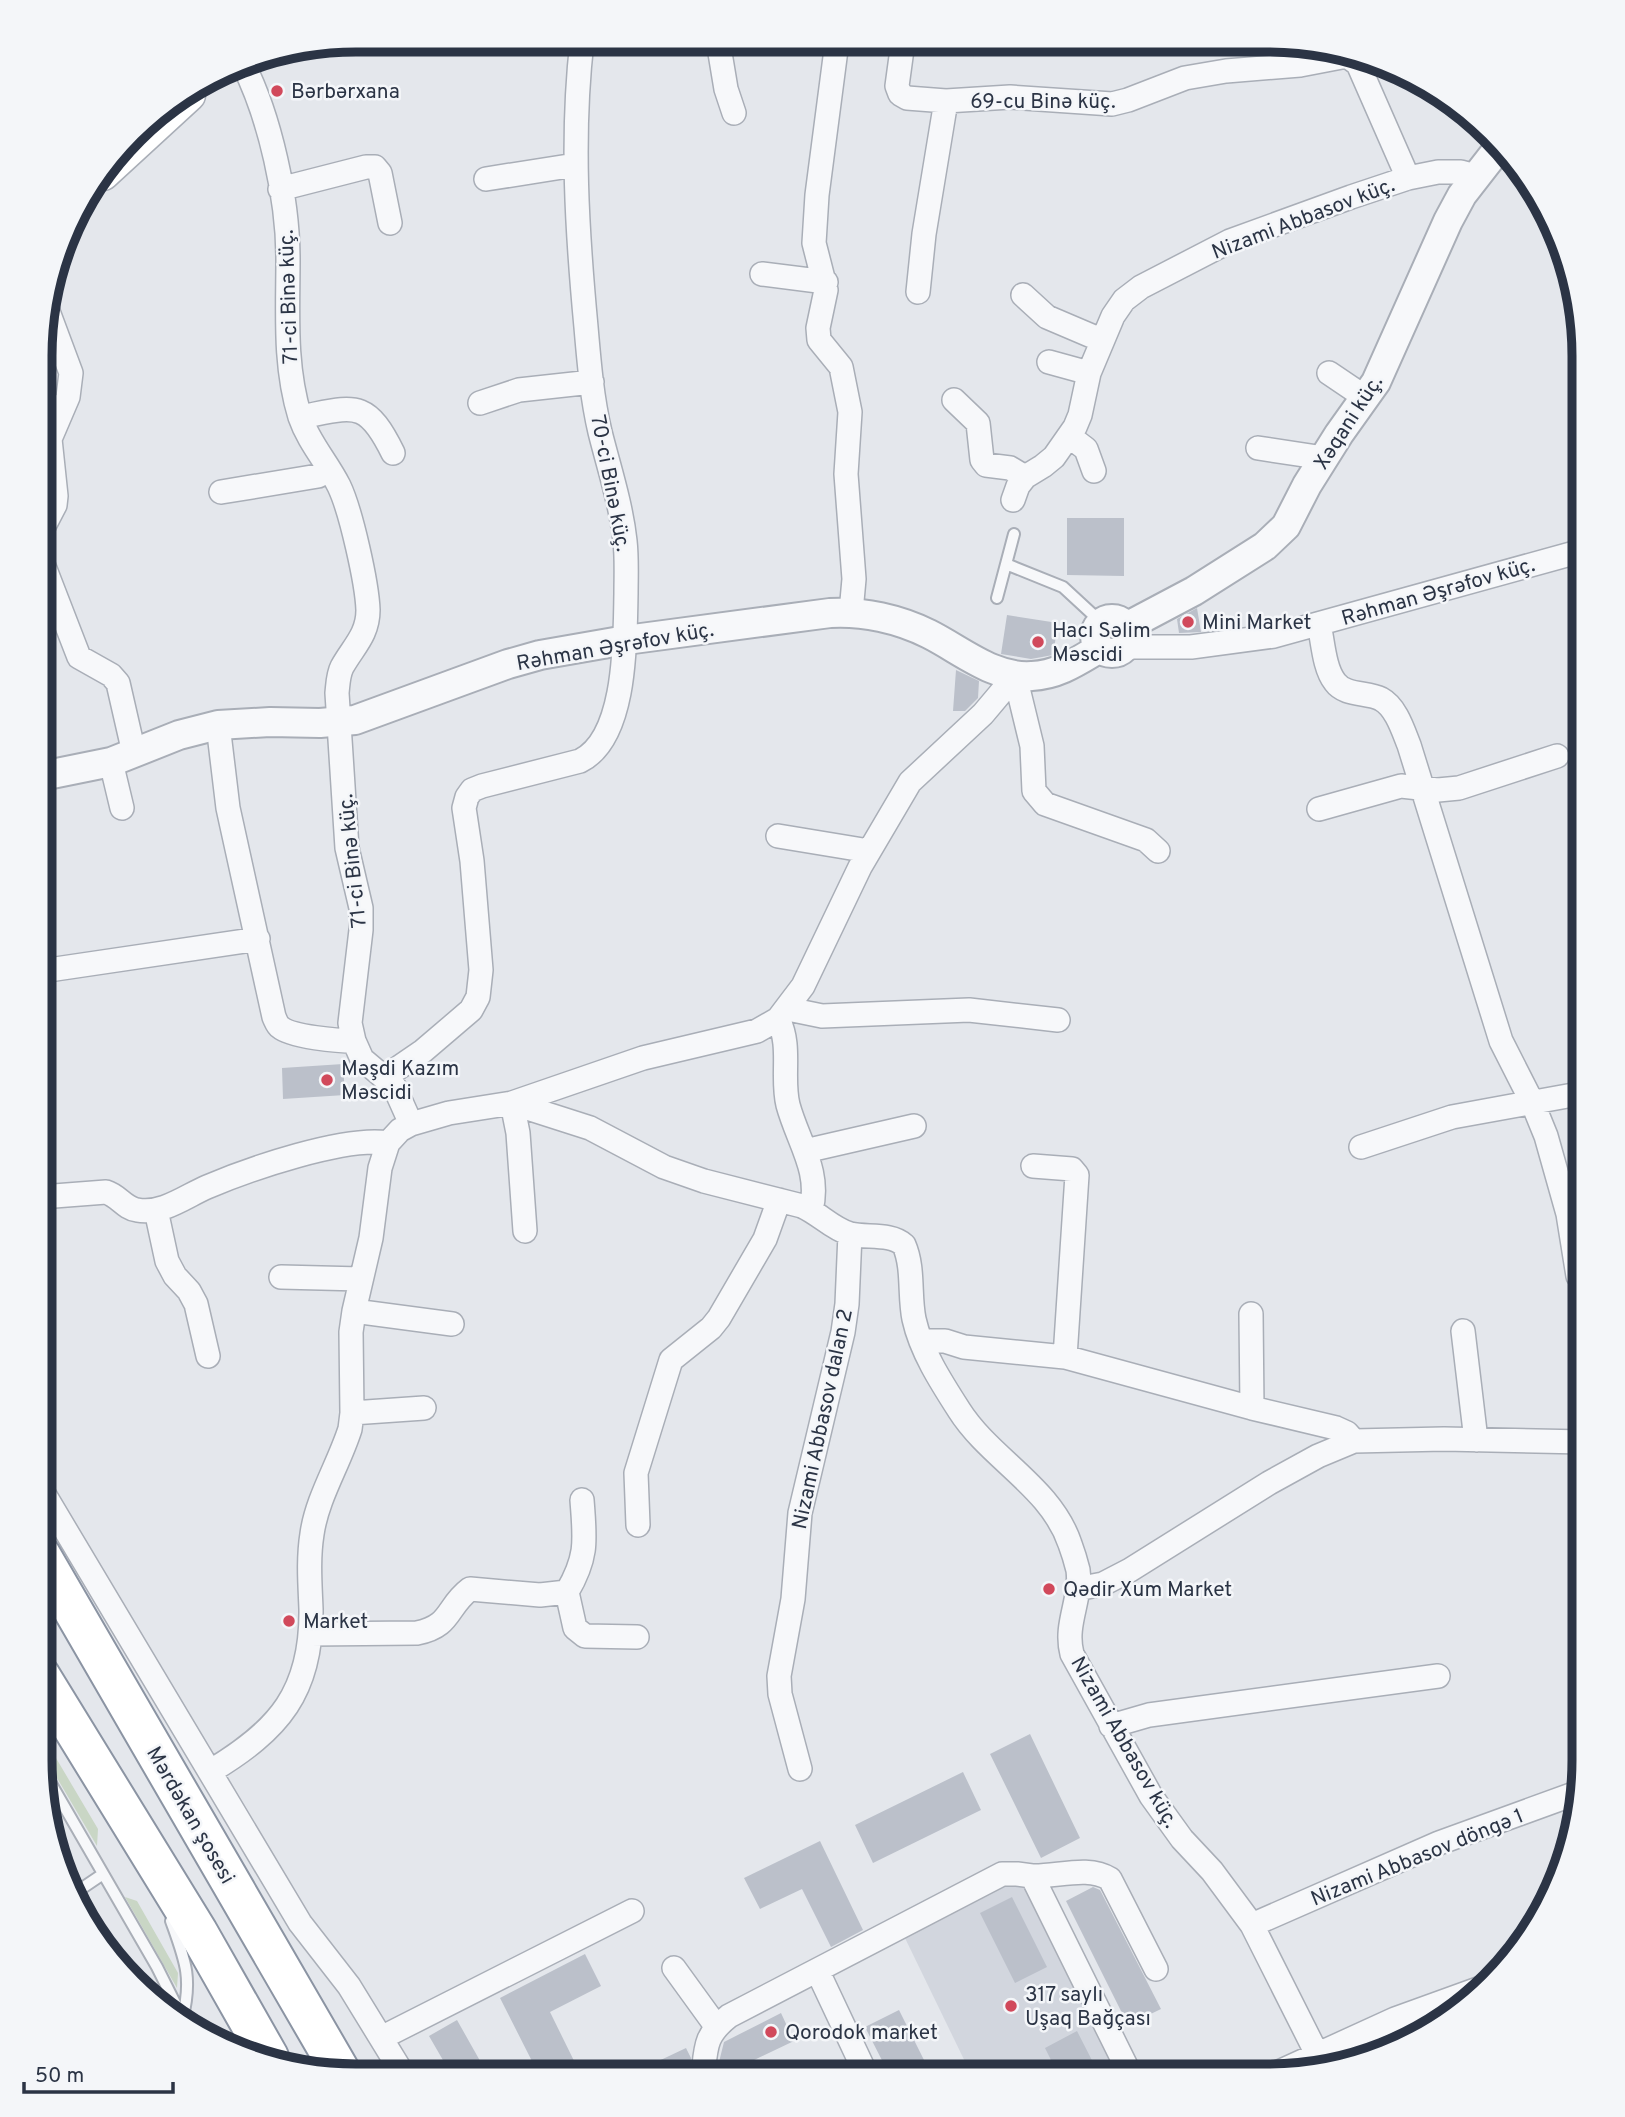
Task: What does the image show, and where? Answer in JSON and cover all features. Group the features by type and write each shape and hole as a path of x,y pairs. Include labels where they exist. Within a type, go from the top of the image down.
{"highway":[{"name":"Mərdəkan şosesi","path":"52,1574 336,2064"},
{"path":"52,1694 144,1842 265,2050"}],"street":[{"name":"70-ci Binə küç.","path":"385,1077 423,1051 471,1010 478,997 481,970 464,808 467,797 472,790 482,786 591,756 601,744 614,712 626,640 625,542 592,382 578,237 575,165 581,52"},
{"path":"720,52 726,89 734,113"},
{"path":"836,52 814,243 826,282 825,302 818,328 819,340 841,367 850,412 846,474 854,579 851,612"},
{"name":"69-cu Binə küç.","path":"902,52 897,86 900,94 907,98 946,101 1010,97 1112,104 1185,78 1297,54"},
{"name":"69-cu Binə küç.","path":"1359,67 1408,178"},
{"name":"71-ci Binə küç.","path":"248,73 264,115 280,189 288,256 287,357 300,417 310,441 340,487 351,523 368,610 366,629 342,668 337,693 347,848 361,908 350,1023 362,1059 394,1086 411,1124"},
{"path":"918,292 924,234 946,101"},
{"name":"Xəqani küç.","path":"1113,636 1194,591 1275,539 1286,526 1307,485 1383,368 1448,221 1476,176 1494,153"},
{"path":"486,179 575,165"},
{"path":"280,189 375,167 380,173 390,223"},
{"name":"Nizami Abbasov küç.","path":"1013,500 1025,477 1054,457 1069,436 1080,415 1089,373 1101,340 1124,300 1141,287 1249,233 1408,178 1450,171 1476,176"},
{"path":"762,274 826,282"},
{"path":"1023,295 1046,317 1101,340"},
{"path":"52,416 68,397 71,373 54,327"},
{"path":"1049,362 1089,373"},
{"path":"1329,373 1366,398"},
{"path":"480,403 519,390 592,382"},
{"path":"954,400 978,423 982,460 986,465 1010,468 1025,477"},
{"path":"300,417 346,409 360,411 372,418 393,453"},
{"path":"1069,436 1086,449 1094,471"},
{"path":"1258,448 1324,458"},
{"path":"52,465 56,496 52,511"},
{"path":"222,492 318,476 329,470"},
{"name":"Rəhman Əşrəfov küç.","path":"52,774 123,757 179,735 218,725 338,722 376,713 508,664 540,655 626,640 851,612 912,626 991,668 1015,676 1030,677 1054,673 1113,636 1163,648 1227,644 1274,636 1573,553"},
{"path":"52,587 79,657 111,675 122,691 129,736 123,757 122,808"},
{"path":"1319,624 1329,673 1334,682 1346,690 1380,699 1387,704 1402,727 1501,1041 1533,1104 1557,1170 1573,1245"},
{"path":"1015,676 1028,723 1032,746 1032,782 1037,798 1045,804 1146,840 1158,851"},
{"path":"525,1231 518,1133 512,1103 643,1058 757,1031 783,1014 811,972 847,892 911,782 983,714 1015,676"},
{"path":"218,725 228,808 274,1017 280,1027 302,1034 354,1041"},
{"path":"1319,809 1401,786 1459,788 1557,756"},
{"path":"778,836 869,852"},
{"path":"52,970 258,939"},
{"path":"783,1014 822,1016 969,1010 1058,1020"},
{"path":"783,1014 788,1105 815,1187 811,1210"},
{"path":"1361,1147 1452,1117 1573,1095"},
{"name":"Nizami Abbasov küç.","path":"411,1124 449,1113 512,1103 590,1128 664,1167 704,1181 811,1210 835,1229 850,1234 892,1239 904,1245 909,1262 915,1322 921,1341 960,1411 976,1434 1043,1499 1065,1530 1078,1571 1068,1640 1072,1654 1165,1816 1235,1899 1252,1925 1320,2059"},
{"path":"211,1771 243,1751 284,1710 302,1677 310,1634 309,1553 312,1531 343,1452 352,1413 354,1311 371,1238 380,1168 388,1143 400,1130 411,1124"},
{"path":"805,1151 915,1126"},
{"path":"52,1196 106,1192 116,1195 127,1206 136,1210 156,1210 208,1186 290,1158 365,1141 388,1143"},
{"path":"1033,1166 1072,1169 1077,1175 1065,1357"},
{"path":"638,1525 636,1473 671,1360 711,1328 719,1318 765,1239 779,1200"},
{"path":"156,1210 167,1261 197,1304 208,1356"},
{"name":"Nizami Abbasov dalan 2","path":"800,1769 780,1694 779,1675 793,1599 800,1513 843,1332 850,1234"},
{"path":"281,1277 361,1279"},
{"path":"354,1311 452,1324"},
{"path":"1251,1314 1252,1408"},
{"path":"1463,1331 1476,1440"},
{"path":"921,1341 945,1341 964,1347 1065,1357 1336,1428 1348,1433 1354,1441"},
{"path":"352,1413 424,1408"},
{"path":"1077,1589 1103,1584 1130,1570 1269,1483 1318,1456 1354,1441 1573,1442"},
{"path":"582,1500 585,1547 580,1571 567,1592 575,1628 585,1636 637,1637"},
{"path":"52,1507 300,1923 349,1986 397,2064"},
{"path":"310,1634 417,1633 433,1630 443,1623 461,1596 470,1589 540,1595 567,1592"},
{"path":"1111,1726 1149,1715 1438,1676"},
{"name":"Nizami Abbasov döngə 1","path":"1252,1925 1439,1843 1570,1795"},
{"path":"704,2064 710,2033 729,2016 1002,1874 1048,1877 1091,1872 1110,1879 1156,1969"},
{"path":"1032,1876 1125,2064"},
{"path":"381,2038 632,1911"},
{"path":"674,1968 716,2026"},
{"path":"818,1972 861,2064"},
{"path":"1320,2059 1395,2019 1463,1995"}],"lane":[{"path":"997,598 1014,534"},
{"path":"1006,564 1063,587 1113,636"},
{"path":"54,1789 157,1967 174,2004"},
{"path":"144,1842 165,1903"},
{"path":"81,1889 103,1874"},
{"path":"169,1915 187,1964 185,2011"}],"shaded area":[{"name":"317 saylı Uşaq Bağçası","path":"1011,1881 1030,1891 1112,2064 966,2064 904,1936"}],"green space":[{"path":"52,1751 98,1829 97,1846 53,1770"},
{"path":"125,1897 137,1901 178,1973 177,1988"}],"building":[{"path":"1067,518 1124,518 1124,576 1067,575"},
{"path":"1197,608 1201,632 1179,633 1177,619"},
{"path":"1007,615 1058,623 1053,655 1031,659 1001,654"},
{"path":"956,670 979,681 978,698 965,711 953,711"},
{"path":"343,1064 345,1095 283,1099 282,1068"},
{"path":"1030,1734 1080,1838 1041,1858 990,1754"},
{"path":"963,1772 981,1810 873,1863 855,1825"},
{"path":"820,1841 863,1930 831,1947 802,1889 760,1909 744,1878"},
{"path":"1093,1887 1100,1890 1161,2009 1128,2025 1066,1901"},
{"path":"1012,1897 1047,1967 1015,1983 980,1913"},
{"path":"585,1954 601,1986 550,2012 576,2064 533,2064 500,1998"},
{"path":"899,2010 926,2064 884,2064 865,2027"},
{"path":"781,2013 794,2041 746,2064 718,2064 724,2042"},
{"path":"457,2020 482,2064 445,2064 429,2036"},
{"path":"1077,2031 1094,2064 1053,2064 1045,2048"},
{"path":"686,2048 691,2058 690,2064 652,2064"}],"place":[{"name":"Bərbərxana","path":"277,91"},
{"name":"Mini Market","path":"1188,622"},
{"name":"Hacı Səlim Məscidi","path":"1038,642"},
{"name":"Məşdi Kazım Məscidi","path":"327,1080"},
{"name":"Qədir Xum Market","path":"1049,1589"},
{"name":"Market","path":"289,1621"},
{"name":"317 saylı Uşaq Bağçası","path":"1011,2006"},
{"name":"Qorodok market","path":"771,2032"}]}
